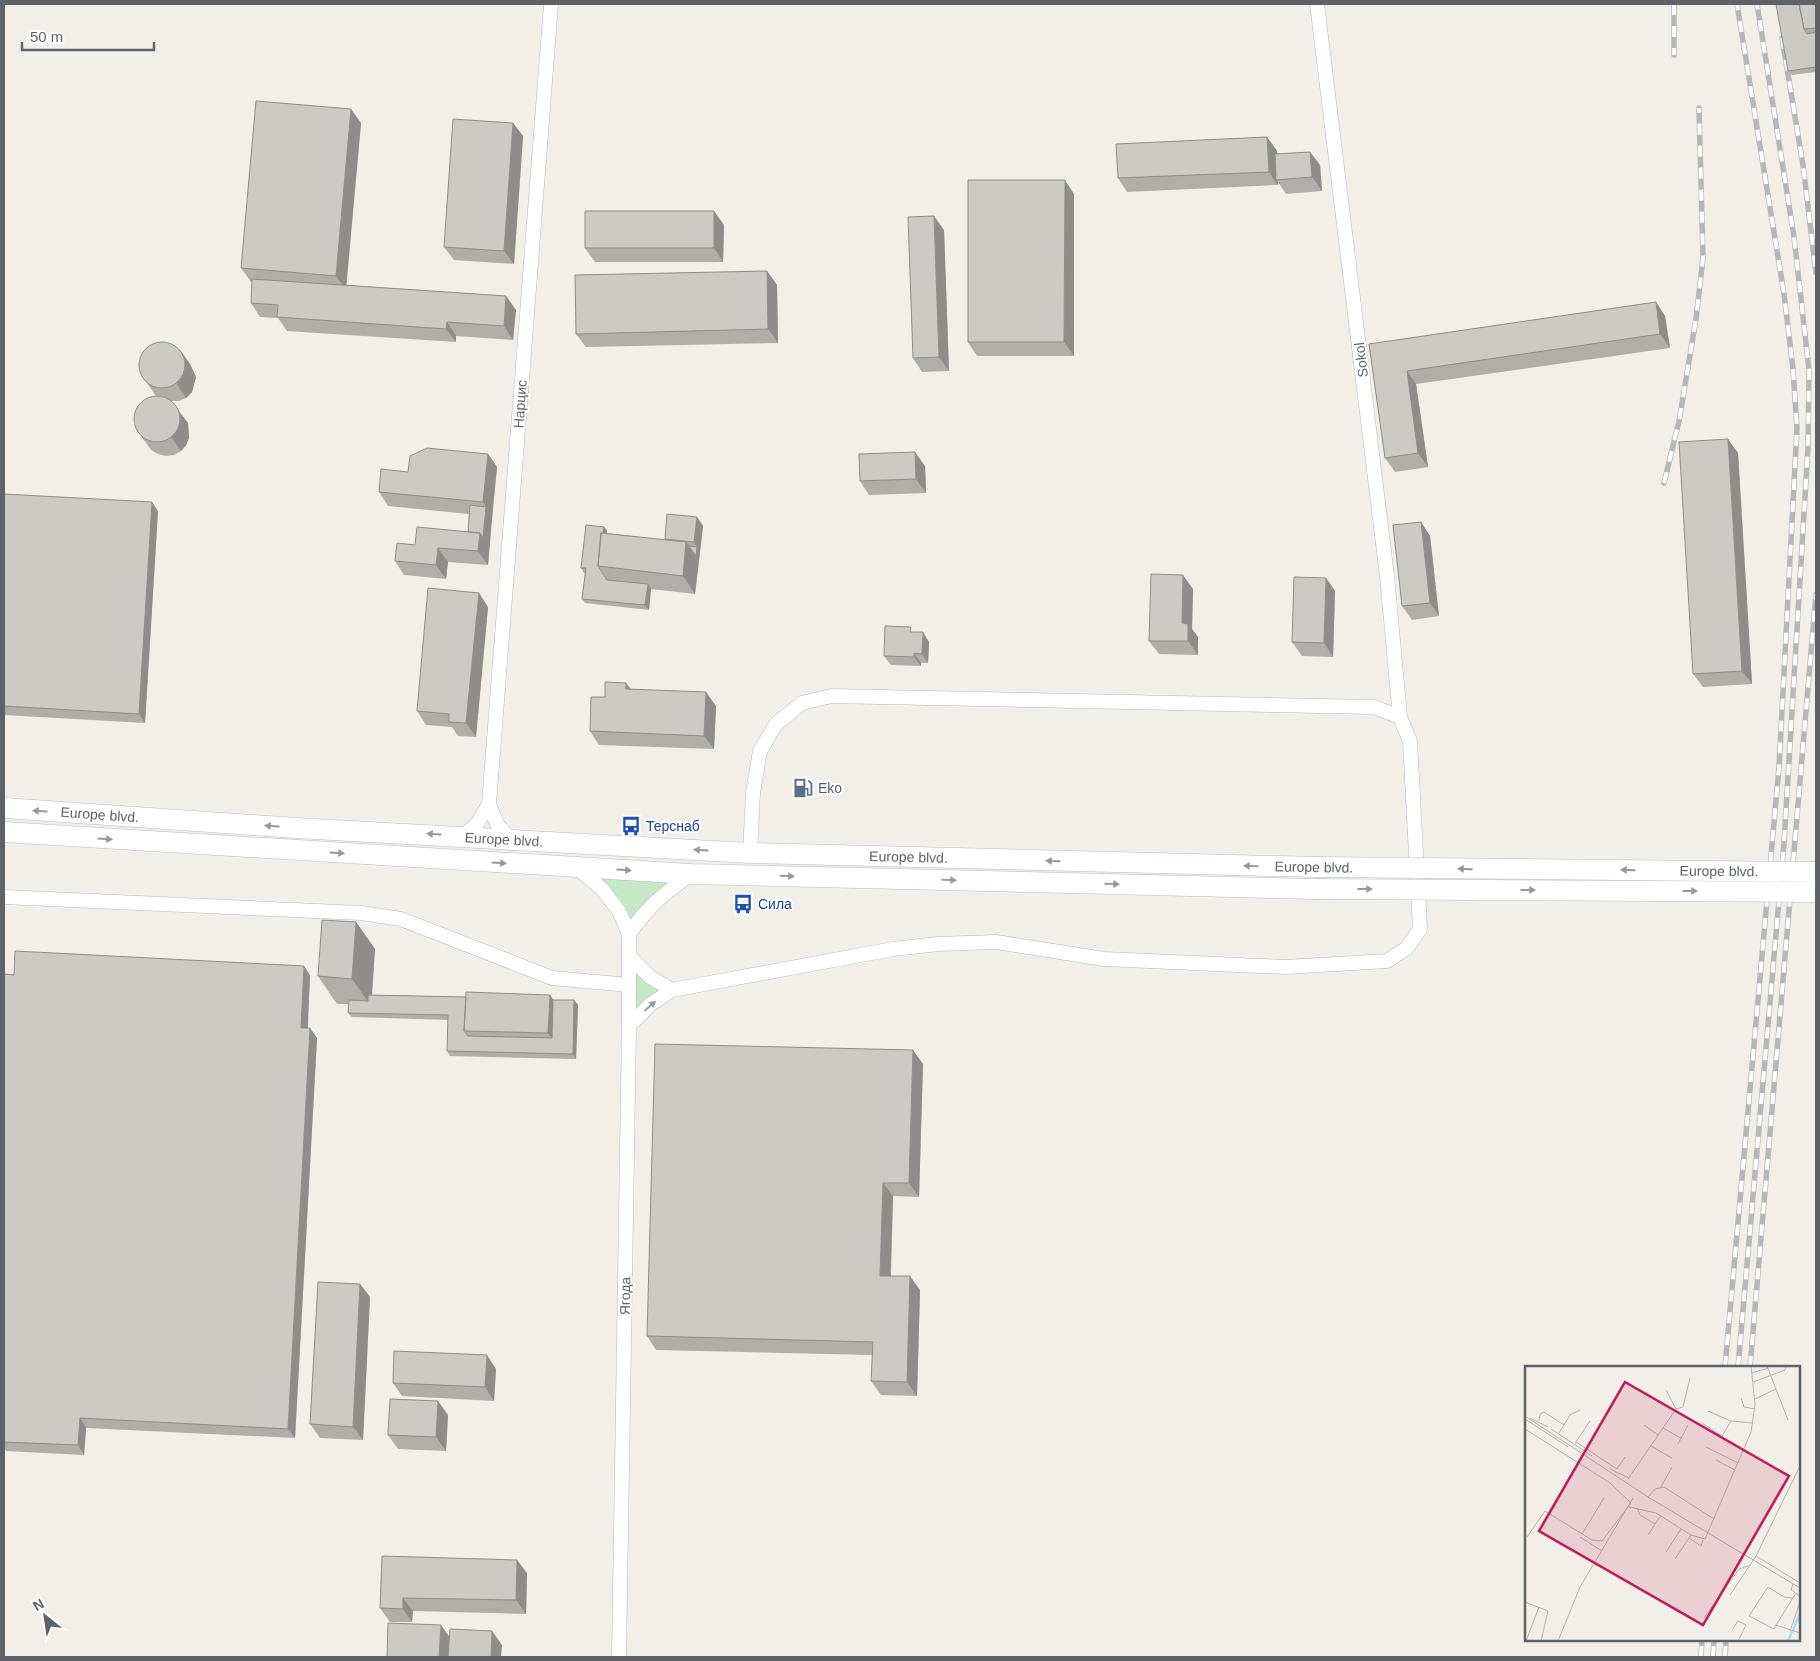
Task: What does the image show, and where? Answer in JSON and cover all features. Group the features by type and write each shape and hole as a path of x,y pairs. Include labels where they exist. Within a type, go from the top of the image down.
{"main road":[{"name":"Europe blvd.","path":"4,808 296,828 750,853 1317,867 1816,872"},
{"name":"Europe blvd.","path":"4,832 690,874 1316,889 1816,892"}],"street":[{"name":"Нарцис","path":"489,804 551,4"},
{"name":"Sokol","path":"672,990 893,949 938,944 996,942 1104,959 1286,967 1386,961 1407,948 1420,929 1410,741 1400,718 1386,567 1317,4"},
{"path":"750,853 754,793 760,751 776,724 802,703 831,696 1374,707 1400,718"},
{"path":"463,836 477,824 489,804"},
{"path":"489,804 497,824 510,839"},
{"path":"576,867 602,889 619,912 629,934"},
{"path":"629,934 641,917 659,898 690,874"},
{"path":"4,898 361,913 401,919 552,978 629,985"},
{"name":"Ягода","path":"619,1657 629,934"},
{"path":"629,956 650,977 672,990 651,1004 629,1026"}],"green space":[{"path":"576,867 691,874 629,934"},
{"path":"629,956 672,990 629,1026"}],"building":[{"path":"1776,4 1799,4 1804,29 1807,34 1816,32 1816,67 1788,71"},
{"path":"1799,4 1816,4 1816,28 1804,29"},
{"path":"256,101 351,109 336,276 241,268"},
{"path":"453,119 513,123 504,251 444,247"},
{"path":"1267,137 1269,172 1118,178 1116,144"},
{"path":"1310,152 1312,177 1276,180 1275,154"},
{"path":"968,180 1065,180 1064,342 968,342"},
{"path":"585,211 714,211 714,248 585,248"},
{"path":"934,216 939,357 913,358 908,217"},
{"path":"767,271 768,329 576,334 575,275"},
{"path":"252,279 506,296 504,326 447,322 446,329 277,317 278,305 251,303"},
{"path":"1656,302 1660,334 1407,371 1418,453 1385,458 1369,344"},
{"path":"162,342 175,346 181,352 185,365 181,378 175,384 162,388 149,384 143,378 139,365 143,352 149,346"},
{"path":"157,396 170,400 176,406 180,419 176,432 170,438 157,442 144,438 138,432 134,419 138,406 144,400"},
{"path":"1728,439 1742,671 1693,674 1679,442"},
{"path":"427,448 488,454 483,502 379,492 381,469 408,472 410,456"},
{"path":"915,452 916,479 860,481 859,454"},
{"path":"4,494 152,502 139,714 4,706"},
{"path":"470,505 486,507 483,538 480,533 468,532"},
{"path":"667,514 697,517 694,542 665,539"},
{"path":"1421,522 1430,603 1402,606 1393,525"},
{"path":"586,525 604,527 603,533 601,533 598,566 607,580 648,584 645,605 582,599 586,568 581,568"},
{"path":"417,527 480,533 478,551 438,548 436,565 395,561 397,543 415,545"},
{"path":"601,533 686,542 683,576 598,566"},
{"path":"689,546 697,547 696,556"},
{"path":"1151,574 1183,575 1182,623 1188,624 1188,641 1149,641"},
{"path":"1294,577 1326,578 1324,643 1292,642"},
{"path":"428,588 479,593 466,723 449,722 449,714 417,711"},
{"path":"885,626 911,627 910,632 923,632 922,654 914,653 914,657 884,656"},
{"path":"605,682 626,683 626,689 706,692 704,736 590,731 591,697 605,697"},
{"path":"322,920 356,922 352,979 318,976"},
{"path":"15,951 304,966 301,1028 310,1028 288,1429 80,1418 78,1445 4,1442 4,974 14,975"},
{"path":"466,992 550,995 548,1033 464,1031"},
{"path":"368,995 466,997 464,1031 468,1036 552,1038 553,1000 574,1000 573,1054 447,1051 448,1015 348,1013 349,1000 368,1001"},
{"path":"655,1044 913,1050 909,1183 883,1183 880,1276 910,1276 907,1382 871,1381 873,1342 647,1336"},
{"path":"318,1282 360,1284 353,1427 310,1424"},
{"path":"394,1351 487,1355 485,1387 393,1383"},
{"path":"390,1399 438,1401 436,1437 388,1435"},
{"path":"382,1556 517,1560 516,1600 403,1598 403,1609 380,1608"},
{"path":"388,1623 441,1625 439,1657 387,1657"},
{"path":"450,1629 492,1631 491,1657 448,1657"}],"railway":[{"path":"1674,4 1674,55"},
{"path":"1725,1366 1779,767 1797,428 1793,369 1784,294 1737,4"},
{"path":"1738,1366 1784,843 1808,448 1809,370 1794,237 1757,4"},
{"path":"1782,38 1803,165 1816,273"},
{"path":"1664,483 1679,421 1696,319 1703,258 1699,108"},
{"path":"1750,1366 1816,594"},
{"path":"1701,1657 1702,1641"},
{"path":"1713,1657 1714,1641"},
{"path":"1725,1657 1726,1641"}],"place":[{"name":"Eko","path":"803,788"},
{"name":"Терснаб","path":"631,826"},
{"name":"Сила","path":"743,904"}]}
